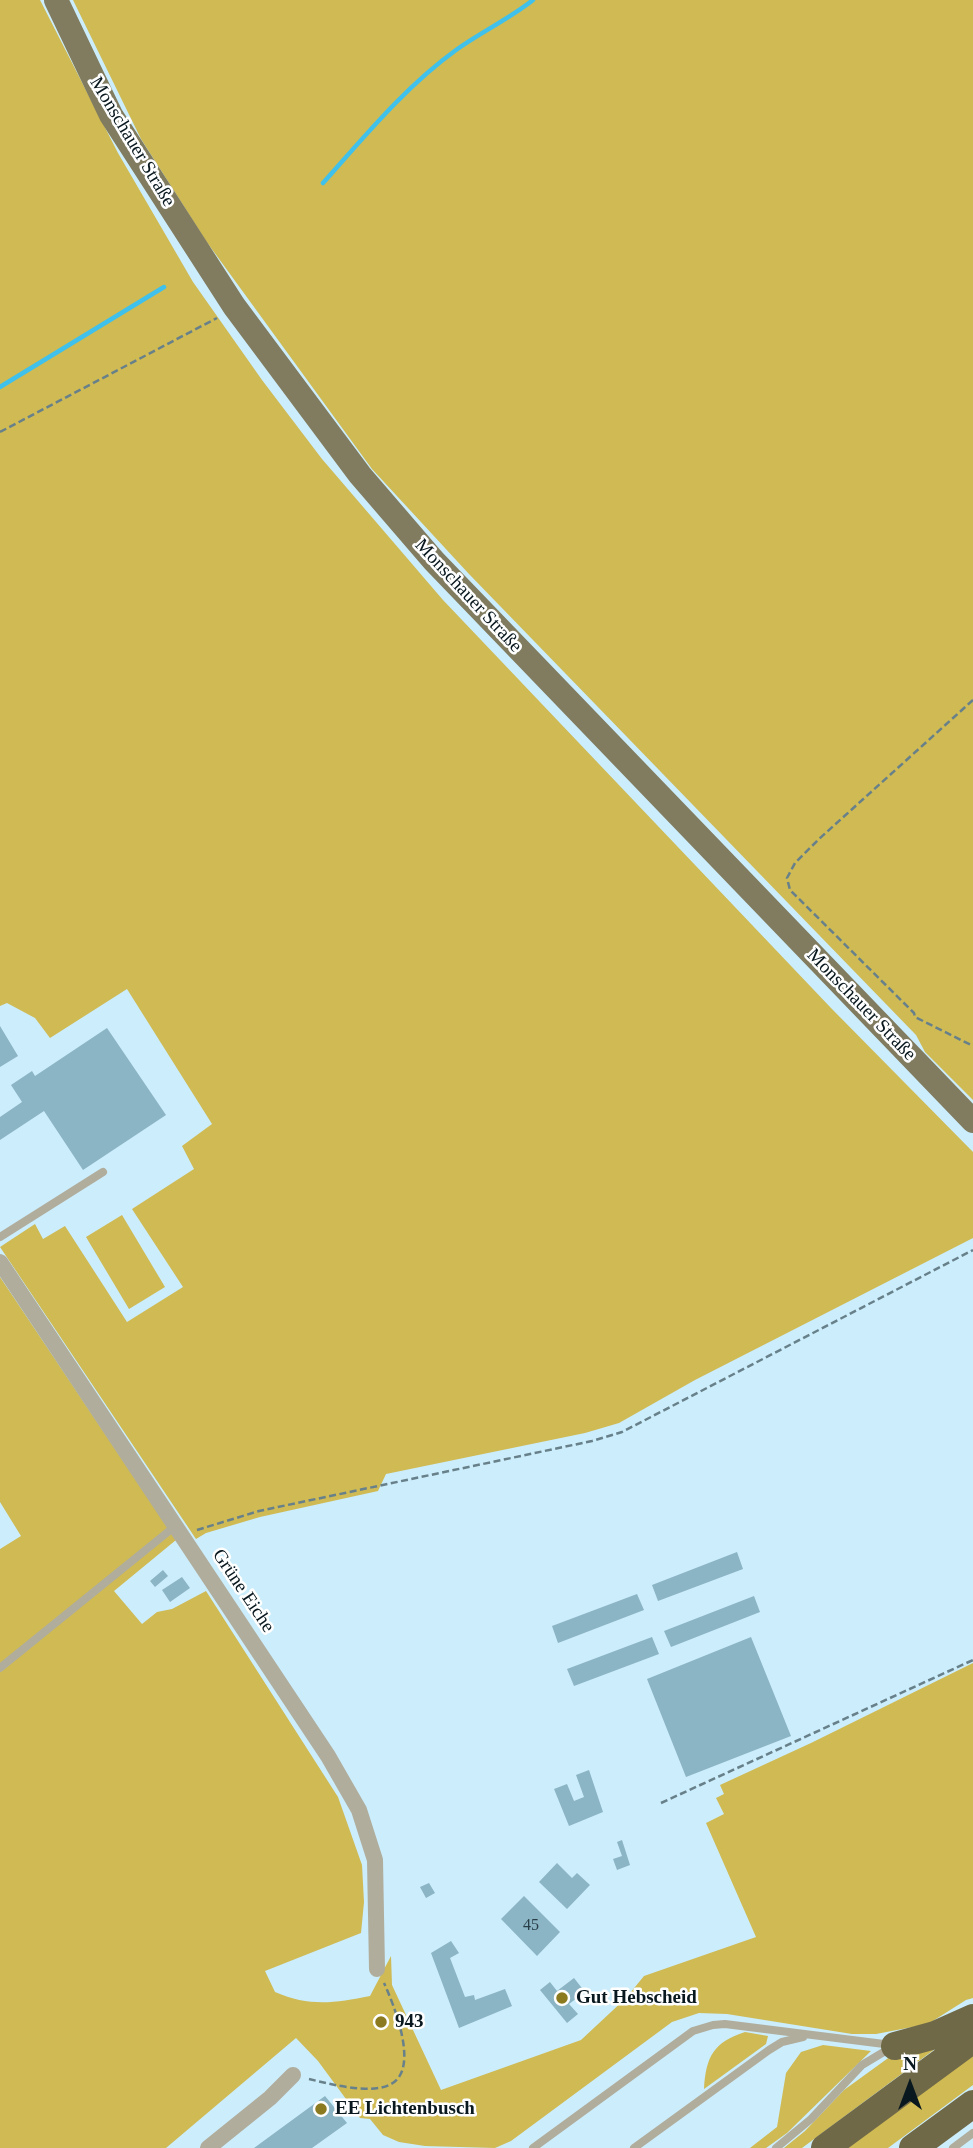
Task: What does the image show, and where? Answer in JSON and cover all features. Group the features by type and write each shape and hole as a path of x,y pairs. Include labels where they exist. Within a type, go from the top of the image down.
{"highway":[{"path":"895,2046 935,2035 973,2018"},
{"path":"825,2148 973,2039"},
{"path":"913,2148 973,2104"}],"main road":[{"name":"Monschauer Straße","path":"56,0 111,115 234,306 360,475 433,561 973,1121"}],"street":[{"name":"Grüne Eiche","path":"0,1262 328,1756 359,1810 375,1860 377,1969"},
{"path":"208,2148 270,2098 293,2075"}],"lane":[{"path":"0,1237 103,1172"},
{"path":"0,1668 179,1533"},
{"path":"533,2148 702,2027 725,2024 895,2046"},
{"path":"634,2148 769,2050 794,2038 813,2035"},
{"path":"776,2148 811,2119 862,2064 895,2046"},
{"path":"953,2148 973,2133"}],"path":[{"path":"0,432 219,317 234,306"},
{"path":"973,701 819,839 795,863 787,878 790,890 915,1017 973,1046"},
{"path":"179,1533 259,1511 592,1441 622,1432 973,1250"},
{"path":"661,1803 973,1660"},
{"path":"293,2075 336,2086 372,2088 391,2084 402,2072 404,2048 390,1996 377,1969"}],"shaded area":[{"path":"0,0 40,0 118,153 193,282 322,459 443,600 831,1008 973,1152 973,1238 695,1380 619,1423 585,1433 386,1474 378,1491 260,1517 206,1533 196,1539 0,1247 35,1224 43,1239 65,1226 127,1322 183,1287 132,1209 194,1169 182,1146 212,1124 127,989 50,1038 35,1018 7,1003 0,1006"},
{"path":"73,0 973,0 973,1100 925,1052 916,1035 469,574 372,469 206,241 141,139"},
{"path":"122,1215 165,1287 129,1309 86,1237"},
{"path":"0,1277 176,1540 114,1591 142,1624 157,1612 172,1609 206,1591 338,1797 362,1865 364,1902 361,1933 265,1971 275,1992 311,2002 370,1996 391,1956 392,1985 441,2090 581,2040 626,1998 644,1976 756,1937 706,1823 724,1814 716,1798 724,1794 720,1785 973,1663 973,1998 928,2024 876,2034 852,2034 727,2014 699,2013 672,2022 511,2141 495,2148 425,2146 399,2142 383,2135 370,2119 360,2118 318,2061 296,2038 166,2148 0,2148 0,1549 21,1536 0,1502"},
{"path":"745,2032 768,2036 766,2044 704,2089 707,2068 714,2052 726,2040"},
{"path":"823,2045 871,2051 787,2133 766,2148 750,2148 777,2127 786,2073 801,2052"},
{"path":"935,2049 802,2148 784,2148 805,2131 844,2090 891,2056"},
{"path":"973,2050 973,2085 888,2148 842,2148"}],"building":[{"path":"0,1026 18,1056 0,1067"},
{"path":"107,1028 166,1115 83,1170 44,1111 0,1140 0,1117 22,1102 11,1085 32,1071 35,1076"},
{"path":"737,1552 743,1569 658,1601 652,1585"},
{"path":"163,1570 168,1576 155,1587 150,1581"},
{"path":"182,1577 190,1588 170,1602 162,1590"},
{"path":"637,1594 644,1610 558,1643 552,1626"},
{"path":"754,1596 760,1612 671,1647 664,1631"},
{"path":"652,1637 659,1654 574,1686 567,1669"},
{"path":"751,1637 791,1736 686,1777 647,1679"},
{"path":"589,1770 603,1812 569,1826 554,1789 567,1784 574,1801 584,1797 576,1775"},
{"path":"622,1840 630,1865 617,1870 613,1859 622,1856 617,1842"},
{"path":"557,1863 572,1878 577,1873 590,1885 567,1909 539,1882"},
{"path":"429,1883 435,1893 426,1898 420,1887"},
{"path":"524,1896 560,1932 537,1956 501,1919"},
{"path":"451,1941 459,1953 450,1958 465,1997 474,1995 475,2000 505,1989 512,2006 459,2028 431,1953"},
{"name":"Gut Hebscheid","path":"574,1978 585,1992 569,2004 578,2014 567,2023 540,1990 550,1982 557,1991"},
{"name":"EE Lichtenbusch","path":"325,2096 347,2123 312,2148 254,2148"}],"waterway":[{"path":"323,183 386,113 437,64 533,0"},
{"path":"0,387 164,287"}],"place":[{"name":"Gut Hebscheid","path":"562,1998"},
{"name":"943","path":"381,2022"},
{"name":"EE Lichtenbusch","path":"321,2109"}]}
